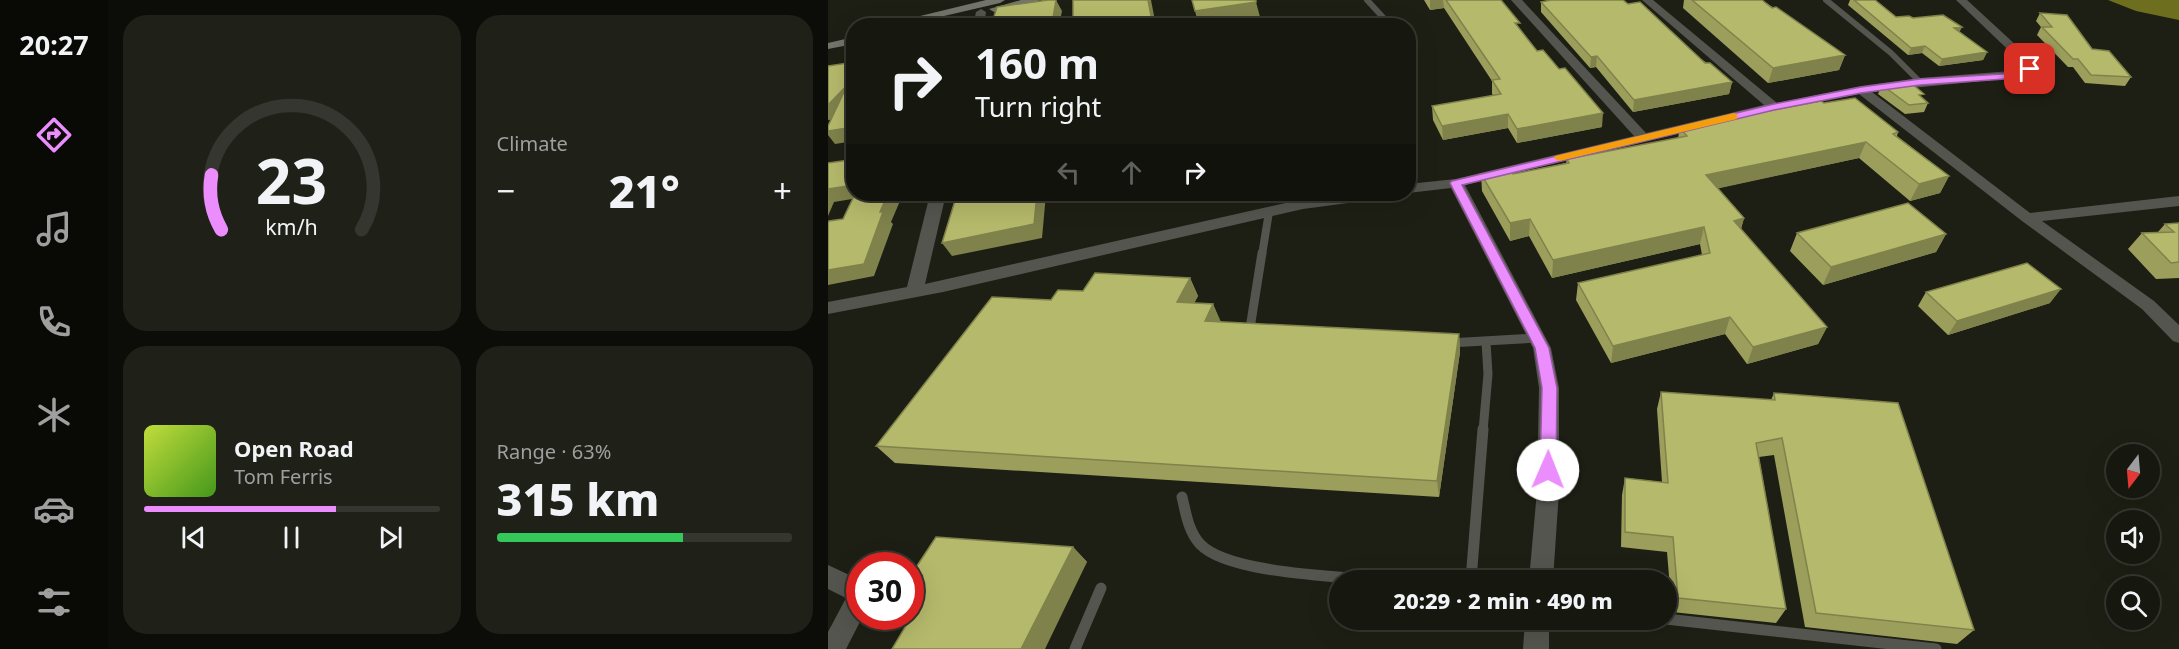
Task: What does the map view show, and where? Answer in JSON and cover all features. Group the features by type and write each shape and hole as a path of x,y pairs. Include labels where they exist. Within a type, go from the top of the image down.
{"street":[{"path":"920,18 1000,0"},
{"path":"955,18 1036,0"},
{"path":"1516,0 1643,138"},
{"path":"1647,0 1774,107"},
{"path":"1416,188 1456,183 1774,107 1861,90 1920,82 2028,73 2030,69 2027,62 1961,0"},
{"path":"980,18 981,12"},
{"path":"828,38 846,34"},
{"path":"828,46 846,42"},
{"path":"1861,90 2027,218 2148,305 2179,336"},
{"path":"1456,183 1542,348 1549,388 1548,491 1542,570"},
{"path":"914,292 936,201"},
{"path":"828,309 914,292 1303,204 1326,201"},
{"path":"2027,218 2179,201"},
{"path":"828,576 846,586"},
{"path":"832,649 846,622"},
{"path":"1536,649 1537,630"}],"lane":[{"path":"1367,0 1384,18"},
{"path":"1826,0 1891,53 1920,82"},
{"path":"1262,336 1253,334 1251,328 1269,212"},
{"path":"1439,343 1537,338"},
{"path":"1472,570 1488,374 1486,342"},
{"path":"1182,497 1189,528 1201,547 1218,558 1241,564 1329,575"},
{"path":"1075,649 1101,588"},
{"path":"1677,620 1936,649"}],"shaded area":[{"path":"2108,0 2179,0 2179,20 2136,11"}],"building":[{"path":"1056,0 1053,18 994,18 997,7"},
{"path":"1073,0 1148,0 1151,18 1073,18"},
{"path":"1192,0 1256,0 1256,2 1195,11"},
{"path":"1446,0 1501,0 1520,23 1515,23 1537,51 1543,50 1559,69 1565,68 1603,113 1517,129 1508,114 1442,126 1432,106 1501,94 1492,80 1500,79"},
{"path":"1623,0 1628,4 1640,2 1705,63 1710,63 1732,82 1634,100 1597,56 1591,57 1541,2"},
{"path":"1692,0 1762,0 1772,8 1776,7 1845,55 1773,68"},
{"path":"1854,0 1875,0 1896,17 1943,15 1962,27 1954,28 1987,52 1942,59 1925,46 1911,48"},
{"path":"2040,13 2067,15 2092,49 2109,51 2131,77 2091,75 2078,59 2073,59 2042,27 2052,27"},
{"path":"846,63 846,86 828,105 828,66"},
{"path":"1910,82 1924,94 1919,95 1928,103 1909,105 1882,85"},
{"path":"846,93 846,128 828,131 828,126 843,94"},
{"path":"1855,98 1898,132 1893,134 1949,176 1919,184 1866,142 1706,175 1744,218 1734,221 1827,327 1753,347 1730,317 1613,346 1578,283 1710,253 1704,227 1553,260 1530,219 1510,223 1481,174 1510,168 1513,174 1569,163 1567,159 1687,136 1680,128 1821,101 1824,103"},
{"path":"846,160 846,186 828,189 828,163"},
{"path":"852,201 885,201 864,264 828,270 828,223 843,219"},
{"path":"955,201 1036,201 1034,224 942,243"},
{"path":"1908,203 1946,234 1831,267 1797,233"},
{"path":"2179,223 2179,262 2171,263 2142,233 2174,232 2165,224"},
{"path":"2027,263 2061,289 1957,321 1926,292"},
{"path":"1095,273 1190,278 1177,302 1213,304 1205,321 1459,334 1437,481 876,446 992,297 1051,300 1058,290 1083,291"},
{"path":"1661,392 1775,400 1774,393 1898,403 1974,630 1816,613 1782,438 1756,443 1786,609 1678,598 1673,537 1625,532 1625,478 1668,483"},
{"path":"936,537 1073,547 1021,649 892,649 903,630 924,630 924,555"}],"slow traffic":[{"path":"1559,158 1734,116"}],"route":[{"path":"1548,470 1549,388 1542,348 1456,183 1774,107 1861,90 1920,82 2019,75 2028,73 2030,69"}]}
